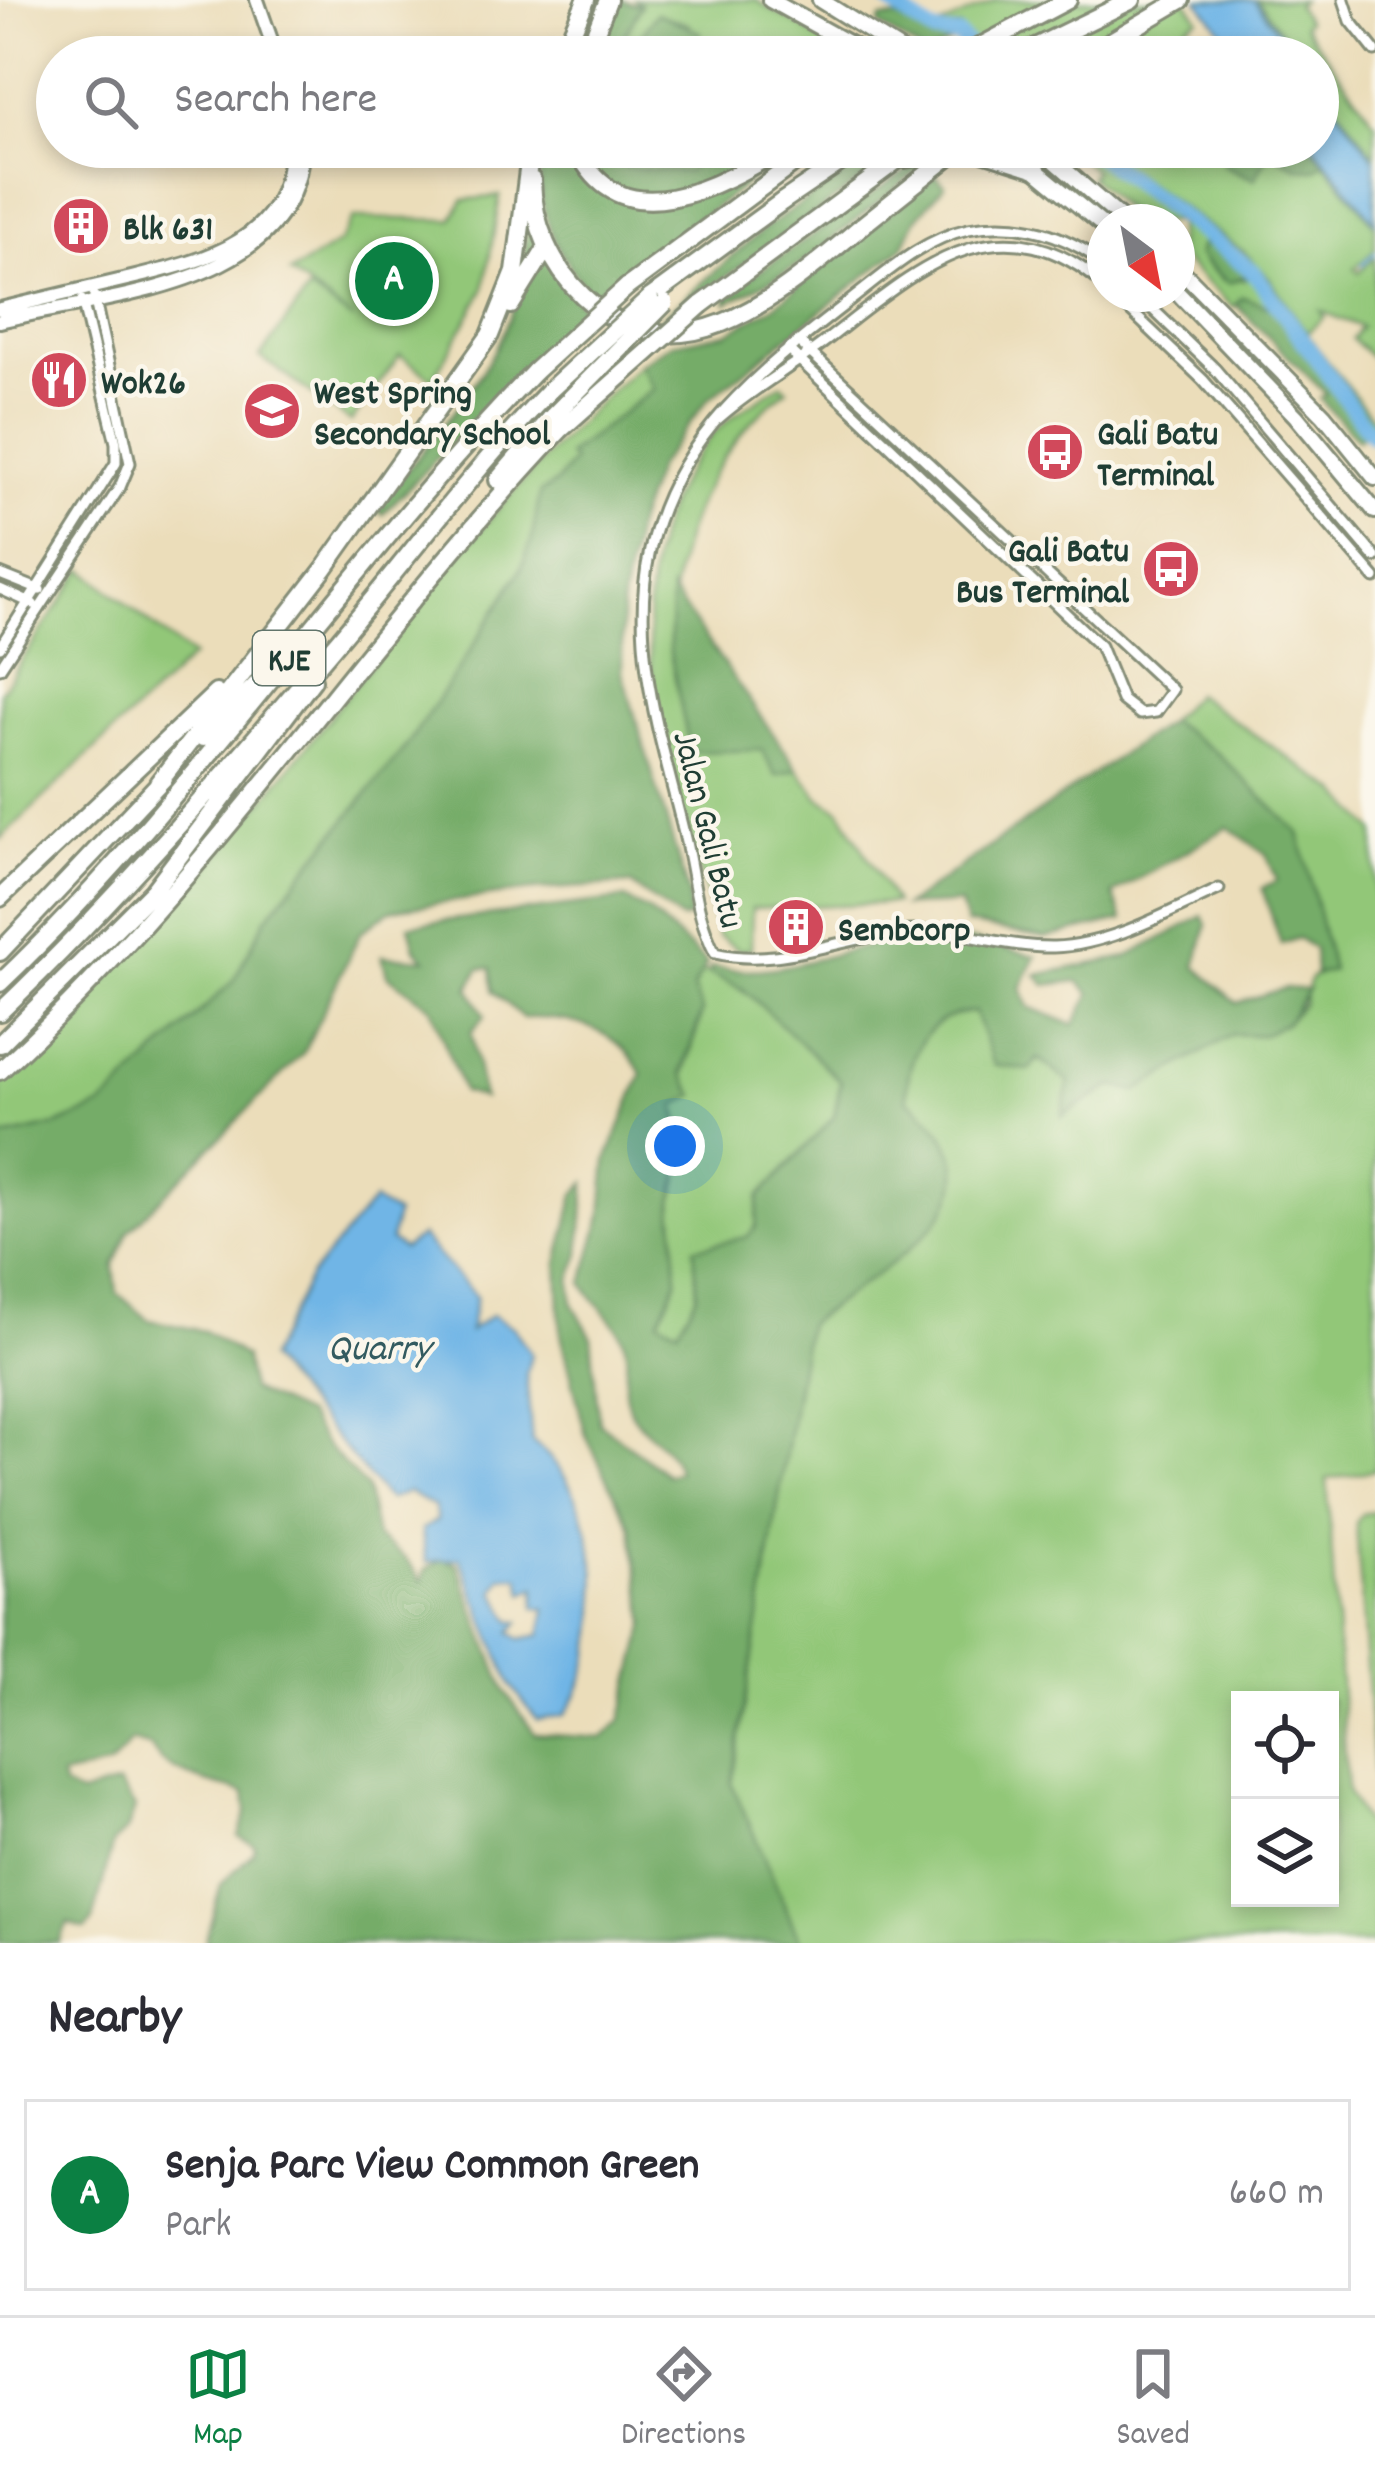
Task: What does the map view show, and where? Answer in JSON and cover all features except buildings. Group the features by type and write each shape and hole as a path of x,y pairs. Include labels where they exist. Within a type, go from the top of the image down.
{"highway":[{"path":"570,36 586,0"},
{"path":"594,36 608,0"},
{"path":"994,36 1068,0"},
{"path":"1058,36 1132,0"},
{"path":"1120,36 1181,0"},
{"path":"998,36 1010,29"},
{"path":"490,335 512,286 528,168"},
{"path":"531,168 532,194 547,247 570,283 622,326 667,336 702,330 746,312 935,168"},
{"path":"591,168 605,187 652,201 705,188 746,168"},
{"name":"KJE","path":"0,983 153,825 309,633 536,371 627,287 786,168"},
{"name":"KJE","path":"0,1012 94,923 332,648 470,476 550,390 694,267 832,168"},
{"path":"555,424 701,305 889,168"},
{"path":"158,783 490,335 547,247"},
{"path":"0,1071 87,987 245,810 658,301"},
{"path":"0,952 158,783 309,633"},
{"path":"0,898 271,636"},
{"path":"0,1044 153,890 291,716 332,648"},
{"path":"0,912 36,868"}],"main road":[{"path":"770,0 835,36"},
{"path":"820,0 877,36"},
{"path":"1063,168 1104,204"},
{"path":"1037,169 1087,212"},
{"path":"1195,284 1304,394 1375,478"},
{"path":"1195,311 1296,416 1375,511"}],"street":[{"path":"256,0 269,36"},
{"path":"1344,0 1351,21 1374,48"},
{"path":"0,321 233,248 273,208 288,168"},
{"path":"0,309 205,273 239,257 267,235 286,208 296,168"},
{"name":"Jalan Gali Batu","path":"1087,252 1031,228 967,230 920,250 788,349 722,408 663,505 643,596 642,647 716,953 769,957 900,932 943,930 1056,946 1127,930 1220,889"},
{"name":"Jalan Gali Batu","path":"706,430 930,263 970,248 1006,243 1050,249 1087,274"},
{"path":"43,592 116,463 89,328 87,294"},
{"path":"0,668 43,592 120,488 130,463 87,294"},
{"path":"52,308 71,310 89,328"},
{"path":"1131,312 1272,455 1375,578"},
{"path":"1155,312 1228,384 1375,557"},
{"path":"788,349 1100,646 1122,700 1140,714 1156,712 1172,690 798,341"},
{"path":"0,574 43,592"},
{"path":"0,589 35,604"},
{"path":"0,647 35,604"}],"green space":[{"path":"615,0 641,5 624,36 600,36"},
{"path":"635,0 755,0 816,36 688,36 689,24 658,14 642,36 624,36 641,5"},
{"path":"997,0 1186,0 1199,18 1170,36 967,36 960,28 941,26"},
{"path":"1257,0 1302,0 1296,5 1311,36 1284,36"},
{"path":"657,13 701,33 699,36 641,36"},
{"path":"898,18 931,36 896,36 879,25 881,19"},
{"path":"1339,74 1375,122 1375,156 1339,109"},
{"path":"632,168 691,168 687,172"},
{"path":"691,168 768,168 593,298 550,228 540,169 687,172"},
{"path":"854,168 878,168 666,320 660,319 765,228"},
{"path":"911,168 920,168 803,263 727,303 727,293"},
{"path":"1092,168 1110,168 1159,204 1119,204 1090,177"},
{"path":"1126,168 1230,168 1254,179 1260,168 1329,168 1375,225 1375,250 1355,268 1359,272 1375,257 1375,361 1352,339 1361,327 1320,311 1324,317 1307,333 1270,279 1244,252 1195,217 1195,204 1177,204"},
{"path":"1230,168 1260,168 1254,179"},
{"path":"936,175 945,185 916,219 903,247 707,400 657,467 637,521 622,600 622,672 689,896 689,918 681,920 630,884 533,890 390,910 360,933 304,1052 128,1232 114,1267 117,1293 149,1320 204,1331 244,1357 251,1390 306,1415 325,1444 366,1488 376,1537 406,1559 422,1582 425,1570 442,1559 457,1564 505,1691 535,1734 602,1738 621,1721 646,1623 631,1526 586,1436 561,1334 558,1263 575,1194 586,1183 580,1254 571,1280 573,1304 591,1336 599,1423 668,1475 678,1471 631,1411 625,1394 622,1336 583,1283 602,1216 607,1160 642,1074 621,1046 592,1028 523,1018 493,991 491,968 479,969 469,988 485,1016 471,1032 483,1098 463,1092 431,1007 387,975 382,956 426,959 415,948 409,925 625,899 648,911 707,963 693,988 702,1011 682,1072 695,1096 676,1105 685,1153 673,1201 677,1280 659,1320 678,1329 697,1295 694,1248 747,1237 756,1227 759,1197 834,1117 841,1081 743,989 708,973 712,967 771,968 914,938 967,940 1036,956 1021,988 1029,1007 1074,1025 1091,994 1078,981 1046,985 1037,975 1127,957 1203,916 1207,925 1196,967 1237,1003 1286,988 1308,990 1286,1022 1262,1035 1233,1034 1137,1091 1112,1086 1062,1116 1069,1082 1038,1058 1029,1070 994,1065 975,1012 958,1014 932,1028 915,1053 907,1099 943,1134 956,1167 951,1198 933,1226 905,1253 807,1324 732,1784 801,1943 205,1943 221,1884 254,1852 255,1845 239,1837 247,1811 245,1793 179,1772 151,1747 131,1741 110,1766 61,1777 63,1787 80,1795 118,1784 135,1808 127,1831 113,1842 93,1921 85,1930 68,1923 60,1943 0,1943 0,1138 57,1125 101,1107 234,980 266,918 407,745 462,664 520,571 531,543 540,493 556,483 573,461 568,455 654,389 640,364 672,343 727,333 773,307"},
{"path":"500,196 484,290 433,379 400,355 351,422 260,357 309,290 353,320 290,273 339,243 353,218 452,220 463,200"},
{"path":"528,226 533,226 565,287 583,307 383,514 376,509 491,357 518,291"},
{"path":"1195,230 1206,238 1199,248 1204,263 1224,281 1245,279 1251,273 1277,309 1242,297 1233,307 1195,272"},
{"path":"1206,238 1251,273 1229,283 1198,255"},
{"path":"1242,297 1277,309 1365,434 1358,440 1320,399 1326,394 1236,305"},
{"path":"1317,347 1375,421 1375,433"},
{"path":"640,364 654,388 569,455 574,460 556,483 520,571 462,664 407,745 266,918 234,980 101,1107 57,1125 0,1138 0,1081 192,887 471,540 581,420"},
{"path":"782,384 787,389 733,443 697,507 676,577 670,653 763,750 776,775 798,769 819,797 840,810 895,903 752,908 751,949 739,950 718,936 683,813 653,684 648,619 654,556 673,496 716,431"},
{"path":"83,569 192,657 0,839 0,693"},
{"path":"671,590 798,769 776,776 762,750 690,752 670,653"},
{"path":"1195,694 1337,791 1375,831 1375,1470 1327,1479 1347,1791 1375,1841 1375,1943 801,1943 731,1784 807,1324 905,1252 933,1226 951,1197 956,1167 943,1134 907,1099 910,1067 932,1028 958,1014 975,1012 994,1064 1038,1058 1069,1082 1063,1115 1113,1086 1137,1091 1233,1034 1262,1035 1286,1022 1303,1004 1310,978 1332,970 1305,868 1217,753 1169,721"},
{"path":"1169,721 1217,753 1299,833 1332,971 1315,975 1314,949 1298,938 1281,944 1262,888 1277,880 1266,854 1228,827 1113,894 1123,920 1045,938 966,924 960,904 905,906"},
{"path":"702,971 768,1009 841,1081 834,1117 759,1197 756,1228 747,1238 695,1248 697,1295 679,1329 659,1321 677,1280 673,1201 685,1153 676,1105 702,1012 693,988"},
{"path":"1375,1512 1375,1792 1356,1523 1362,1514"}],"water":[{"path":"1198,0 1254,0 1281,36 1226,36"},
{"path":"1339,112 1375,159 1375,222 1332,168 1339,168"},
{"name":"Quarry","path":"373,1201 396,1214 390,1241 403,1249 421,1236 476,1297 469,1331 492,1315 514,1328 531,1354 526,1375 532,1442 557,1466 576,1497 595,1572 591,1650 581,1685 565,1715 537,1720 511,1685 460,1558 426,1562 422,1530 437,1520 434,1507 408,1492 388,1500 268,1359 310,1276","holes":["502,1577 520,1577 524,1593 536,1587 535,1608 546,1609 541,1635 520,1639 511,1632 520,1622 512,1621 495,1591"]}],"waterway":[{"path":"886,0 933,33 959,36"},
{"path":"1115,168 1253,271 1372,436"},
{"path":"1362,265 1375,253"}],"place":[{"name":"Blk 631","path":"81,226"},
{"name":"Senja Parc View Common Green","path":"394,281"},
{"name":"Wok26","path":"59,380"},
{"name":"West Spring Secondary School","path":"272,411"},
{"name":"Gali Batu Terminal","path":"1055,452"},
{"name":"Gali Batu Bus Terminal","path":"1171,569"},
{"name":"Sembcorp","path":"796,927"}]}
